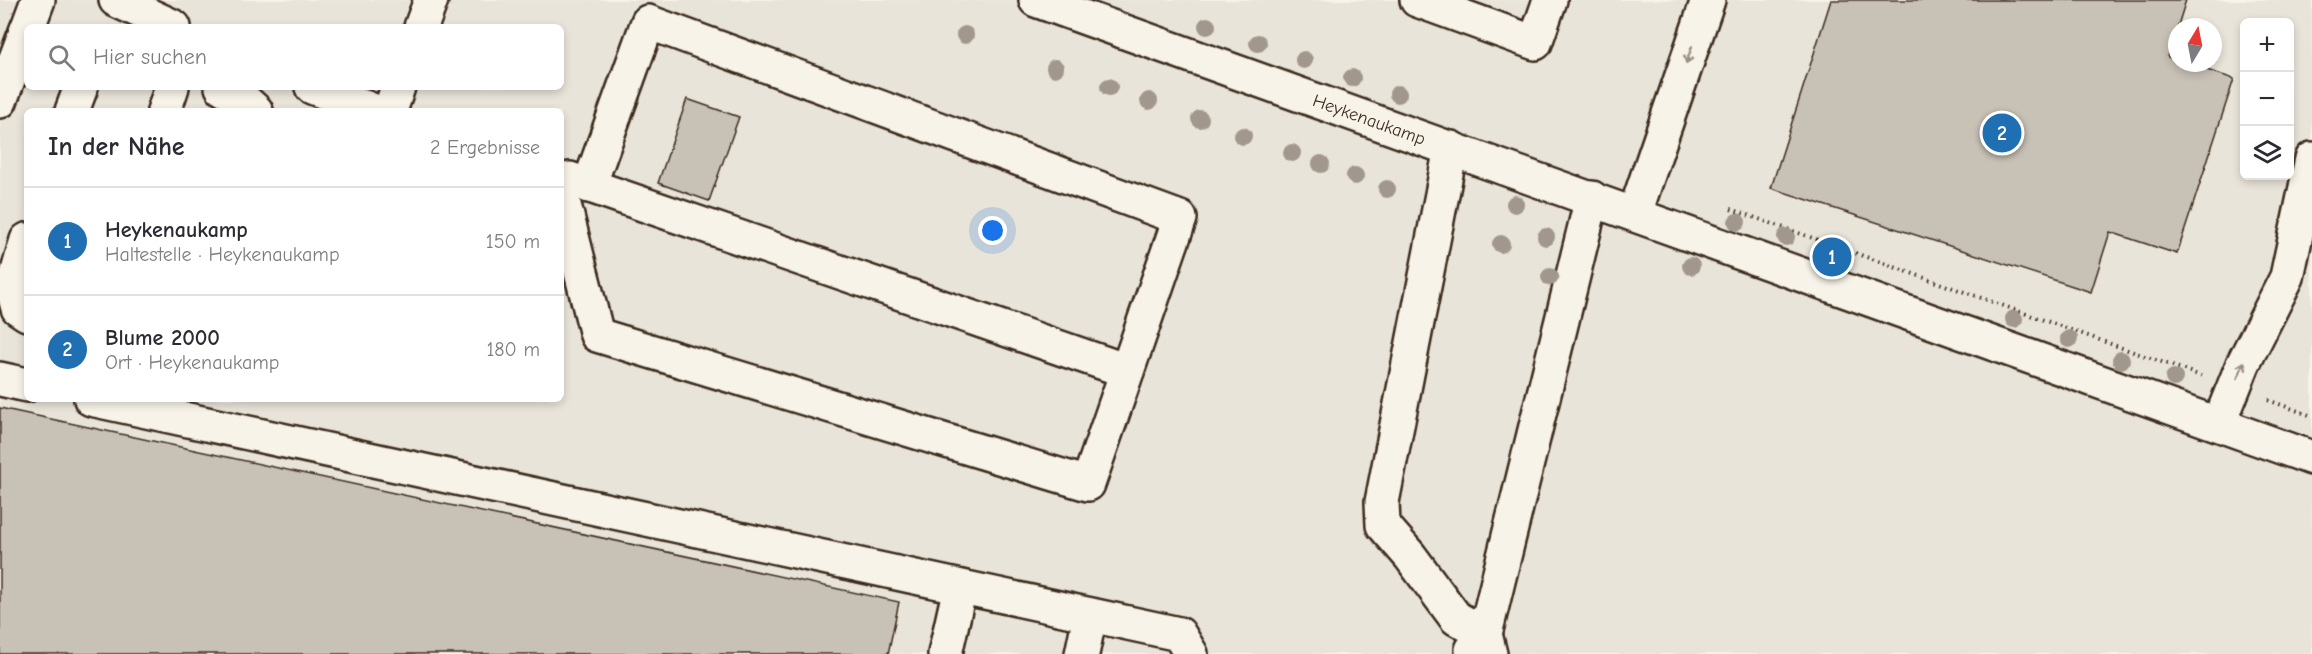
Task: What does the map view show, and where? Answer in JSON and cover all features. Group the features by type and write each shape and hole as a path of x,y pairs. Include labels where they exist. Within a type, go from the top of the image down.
{"street":[{"path":"29,24 38,0"},
{"path":"116,0 168,24"},
{"path":"422,24 431,0"},
{"path":"1418,0 1535,44 1550,0"},
{"path":"1635,213 1708,0"},
{"name":"Heykenaukamp","path":"1052,3 2312,458"},
{"path":"648,22 1179,218 1088,484 597,335 570,185 648,22"},
{"path":"0,101 24,36"},
{"path":"73,108 80,90"},
{"path":"165,108 171,90"},
{"path":"227,90 253,108"},
{"path":"320,90 366,108"},
{"path":"391,108 397,90"},
{"path":"1451,148 1382,502 1383,525 1481,647"},
{"path":"2219,424 2243,364 2287,277 2312,159"},
{"path":"570,185 1127,371"},
{"path":"1481,647 1592,198"},
{"path":"24,250 13,289 18,308 24,312"},
{"path":"0,379 24,384"},
{"path":"105,402 1179,634 1191,654"},
{"path":"945,654 960,587"},
{"path":"1082,654 1090,615"}],"shaded area":[{"path":"0,0 2312,0 2312,654 0,654"}],"building":[{"path":"1831,0 2186,0 2180,18 2168,18 2168,72 2213,72 2234,79 2177,254 2110,232 2091,292 1771,188"},
{"path":"687,99 739,117 709,201 658,183"},
{"path":"0,408 899,602 888,654 0,654"}],"place":[{"name":"Blume 2000","path":"2002,133"},
{"name":"Heykenaukamp","path":"1832,257"}]}
